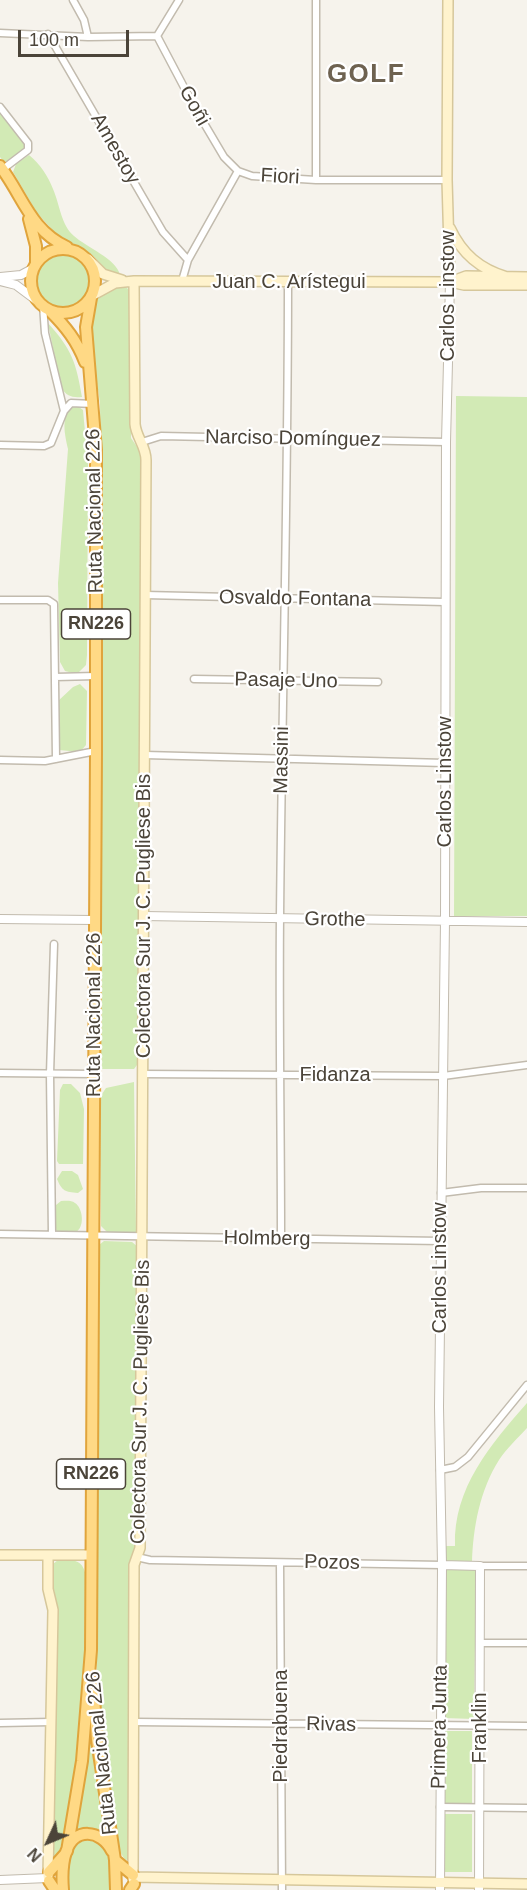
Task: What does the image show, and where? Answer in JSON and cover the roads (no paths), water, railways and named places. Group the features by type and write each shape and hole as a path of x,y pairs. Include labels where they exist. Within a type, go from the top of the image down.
{"highway":[{"name":"Ruta Nacional 226","path":"1,167 23,205 40,228 51,239 88,259 96,285 86,327 96,450 91,1650 97,1740 114,1858 116,1890"},
{"name":"Ruta Nacional 226","path":"23,205 34,236 35,265 32,286 43,305 65,326 78,346 90,379"},
{"path":"35,265 41,257 56,249 73,249"},
{"path":"43,305 55,312 71,312 86,304 92,296"},
{"name":"Ruta Nacional 226","path":"63,1890 66,1852 82,1761 91,1650"},
{"name":"Ruta Nacional 226","path":"66,1852 75,1839 90,1833 104,1840 114,1858"},
{"path":"50,1882 66,1852"},
{"path":"114,1858 133,1883"}],"main road":[{"name":"Carlos Linstow","path":"448,0 447,180 450,282"},
{"path":"448,223 460,246 472,260 489,271 507,277"},
{"name":"Juan C. Arístegui","path":"88,259 103,274 131,281"},
{"path":"450,282 466,276 527,277"},
{"name":"Juan C. Arístegui","path":"92,296 111,284 131,281 450,282"},
{"name":"Colectora Sur J. C. Pugliese Bis","path":"131,281 135,424 136,433 145,450 146,460 143,1237 140,1548 134,1565 133,1883"},
{"path":"450,282 464,285 527,285"},
{"path":"0,1555 91,1555"},
{"path":"48,1555 48,1589 53,1610 50,1882"},
{"path":"133,1883 479,1887 527,1884"}],"street":[{"path":"73,0 84,20 88,37"},
{"path":"0,33 88,37 157,36 179,0"},
{"path":"316,0 316,180"},
{"name":"Amestoy","path":"48,34 163,232 188,260"},
{"name":"Goñi","path":"157,36 224,158 238,171"},
{"path":"0,107 28,144 28,150 1,167"},
{"name":"Fiori","path":"182,281 188,260 238,171 252,176 316,180 447,180"},
{"path":"0,279 21,275 35,265"},
{"path":"0,279 16,285 43,305 45,333 64,411"},
{"name":"Massini","path":"281,1239 280,920 282,681 288,440 288,282"},
{"name":"Carlos Linstow","path":"442,1565 441,1193 445,921 446,442 450,282"},
{"path":"0,445 44,446 51,443 64,411 71,403 93,404"},
{"name":"Narciso Domínguez","path":"142,442 161,436 446,442"},
{"name":"Osvaldo Fontana","path":"145,596 445,602"},
{"path":"0,600 48,600 54,604 56,759"},
{"path":"55,677 96,676"},
{"name":"Pasaje Uno","path":"194,679 378,682"},
{"path":"0,760 56,759 96,751"},
{"path":"145,755 445,763"},
{"name":"Grothe","path":"143,916 280,920 527,922"},
{"path":"0,919 94,920"},
{"path":"52,1235 50,1074 54,944"},
{"name":"Fidanza","path":"142,1074 443,1076 527,1065"},
{"path":"0,1073 95,1074"},
{"path":"441,1193 481,1188 527,1188"},
{"name":"Holmberg","path":"0,1234 441,1240"},
{"path":"440,1470 455,1467 468,1457 527,1384"},
{"name":"Pozos","path":"138,1555 150,1560 527,1566"},
{"name":"Piedrabuena","path":"280,1563 282,1886"},
{"name":"Primera Junta","path":"440,1886 442,1565"},
{"name":"Franklin","path":"479,1887 480,1566"},
{"path":"480,1643 527,1643"},
{"path":"0,1723 51,1722"},
{"name":"Rivas","path":"135,1722 527,1726"},
{"path":"440,1808 527,1808"},
{"path":"0,1880 50,1882"}],"district":[{"name":"GOLF","path":"366,75"}]}
